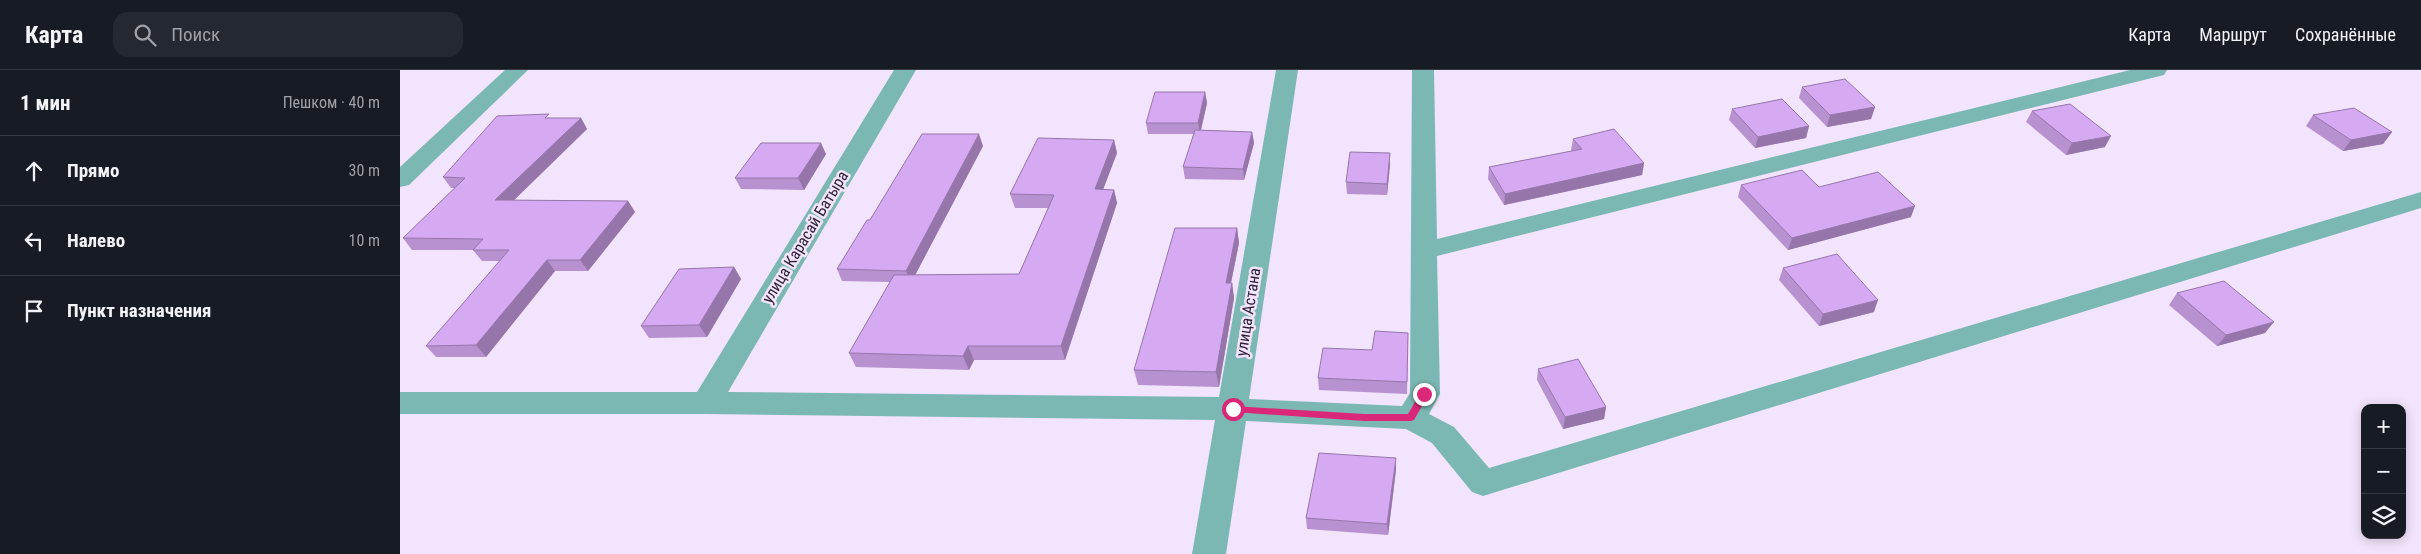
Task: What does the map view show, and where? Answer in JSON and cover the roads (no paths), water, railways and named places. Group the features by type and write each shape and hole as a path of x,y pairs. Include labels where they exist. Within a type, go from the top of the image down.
{"street":[{"path":"400,180 517,70"},
{"name":"улица Карасай Батыра","path":"706,403 905,70"},
{"name":"улица Астана","path":"1209,554 1287,70"},
{"path":"1411,418 1424,394 1423,70"},
{"path":"1424,251 2156,70"},
{"path":"400,403 706,403 1233,409 1411,418 1443,435 1483,483 2421,200"}]}
